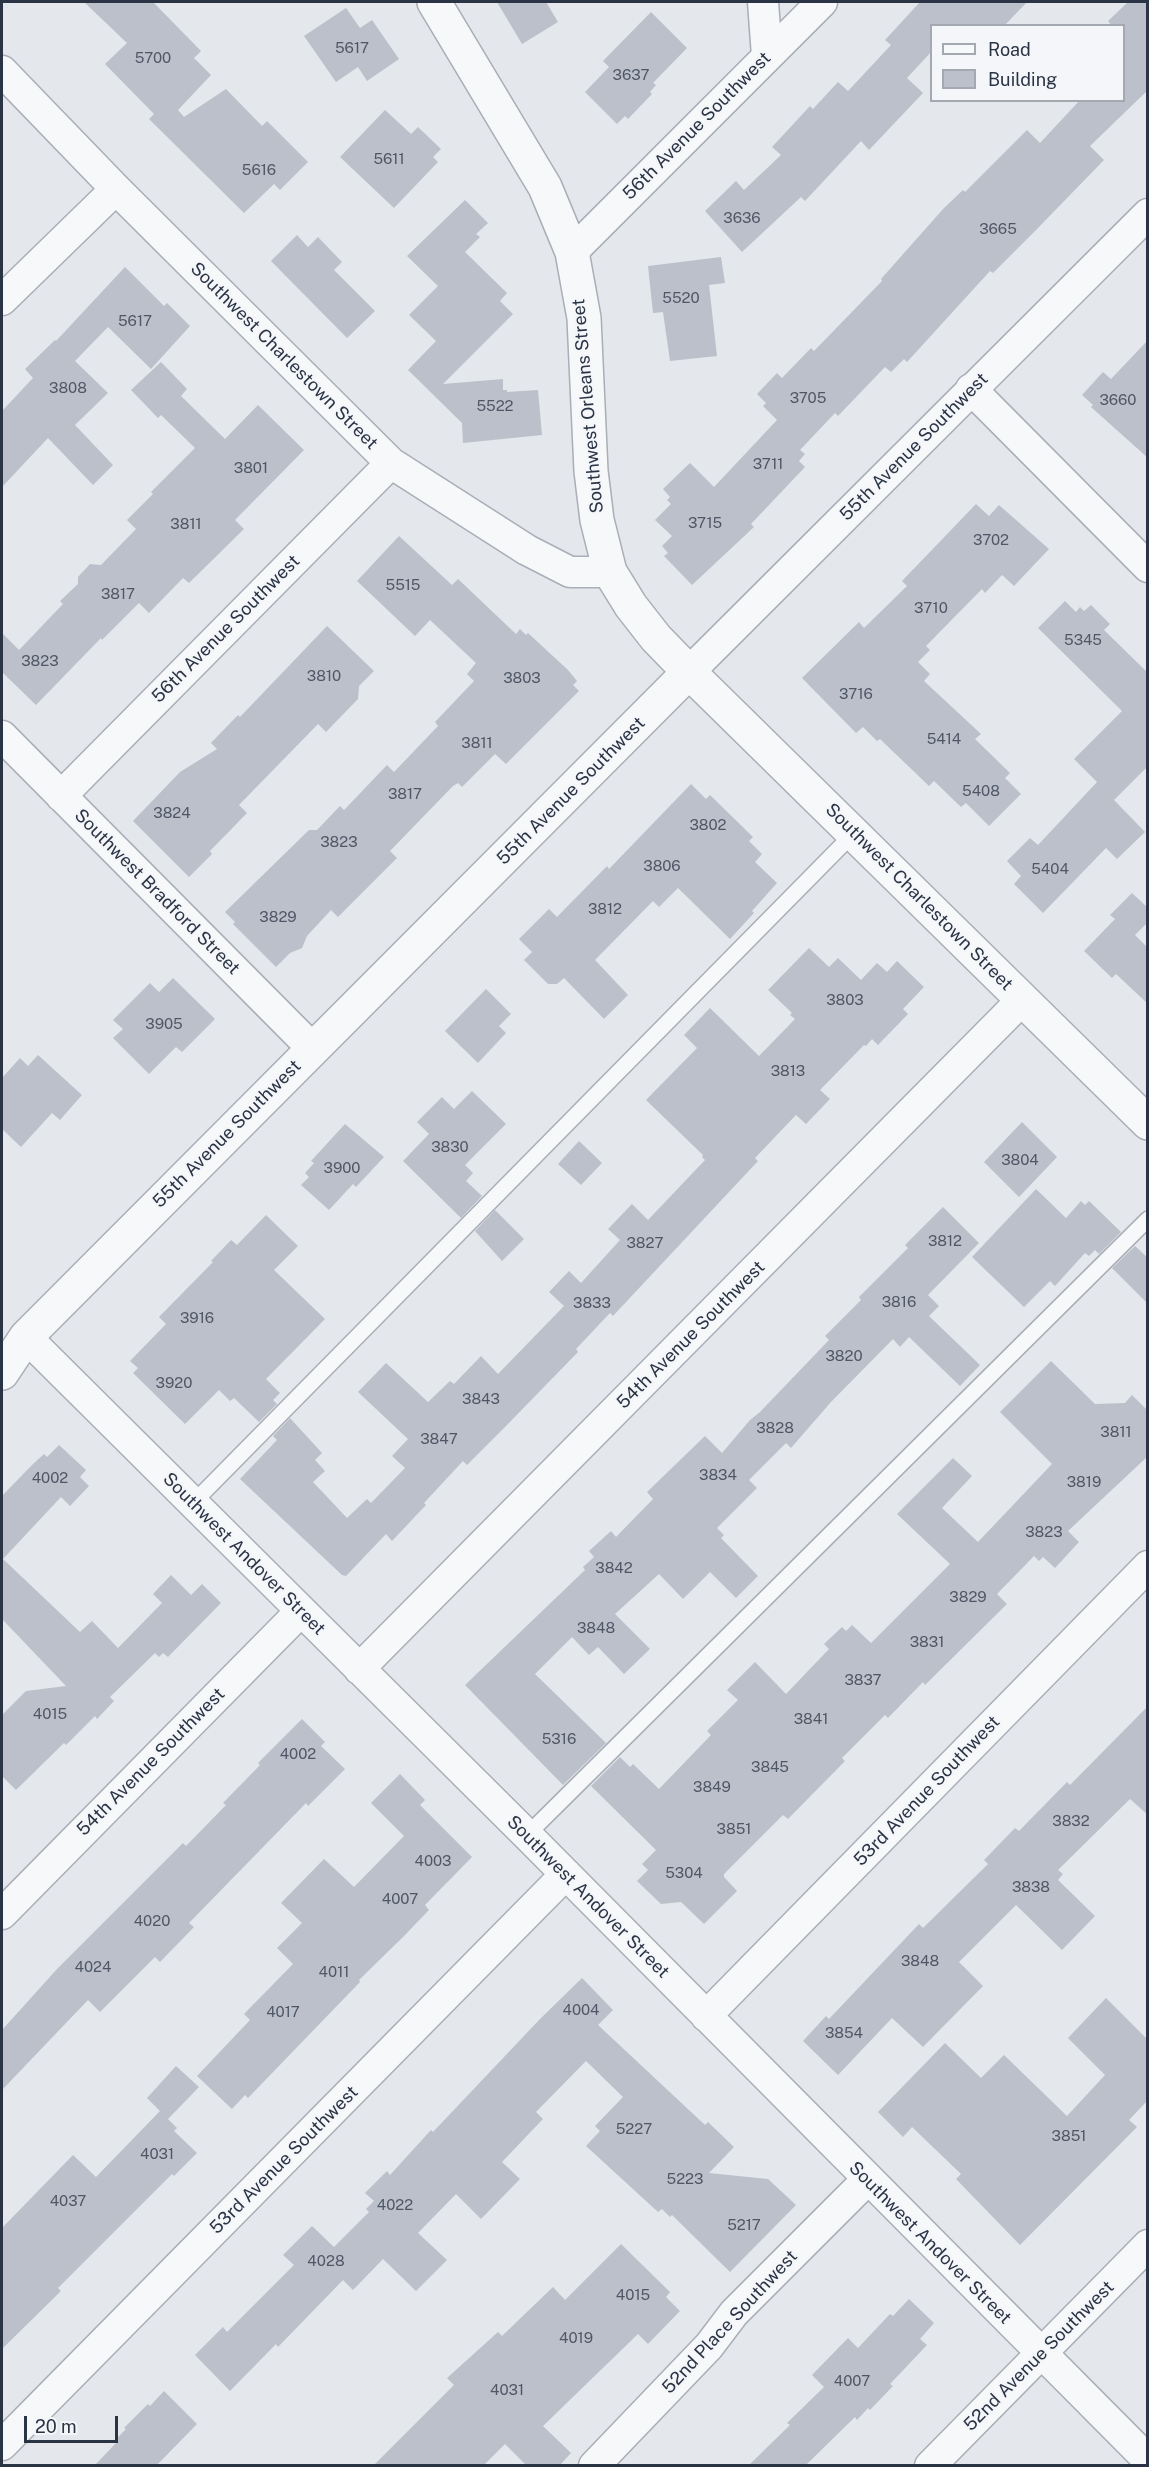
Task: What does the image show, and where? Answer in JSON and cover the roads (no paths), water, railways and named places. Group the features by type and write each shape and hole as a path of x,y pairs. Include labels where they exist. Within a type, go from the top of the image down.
{"street":[{"name":"Southwest Orleans Street","path":"434,2 545,187 572,252 584,318 591,471 597,520 610,572 631,606 656,638 689,672"},
{"path":"764,2 767,56"},
{"name":"56th Avenue Southwest","path":"572,252 822,2"},
{"name":"Southwest Charlestown Street","path":"2,71 116,189 392,463 526,550 570,572 610,572"},
{"path":"2,300 116,189"},
{"name":"55th Avenue Southwest","path":"2,1373 26,1337 312,1048 1148,214"},
{"path":"971,389 1148,567"},
{"name":"56th Avenue Southwest","path":"61,796 392,463"},
{"name":"Southwest Charlestown Street","path":"689,672 1148,1123"},
{"name":"Southwest Bradford Street","path":"2,736 312,1048"},
{"name":"54th Avenue Southwest","path":"359,1669 1022,1000"},
{"name":"Southwest Andover Street","path":"26,1337 566,1874 867,2180 1148,2460"},
{"name":"53rd Avenue Southwest","path":"706,2016 1148,1566"},
{"name":"54th Avenue Southwest","path":"2,1914 301,1611"},
{"name":"53rd Avenue Southwest","path":"2,2445 566,1874"},
{"name":"52nd Place Southwest","path":"594,2466 709,2346 734,2313 867,2180"},
{"name":"52nd Avenue Southwest","path":"930,2466 1148,2245"}],"lane":[{"path":"193,1503 854,833"},
{"path":"527,1835 1148,1219"}]}
